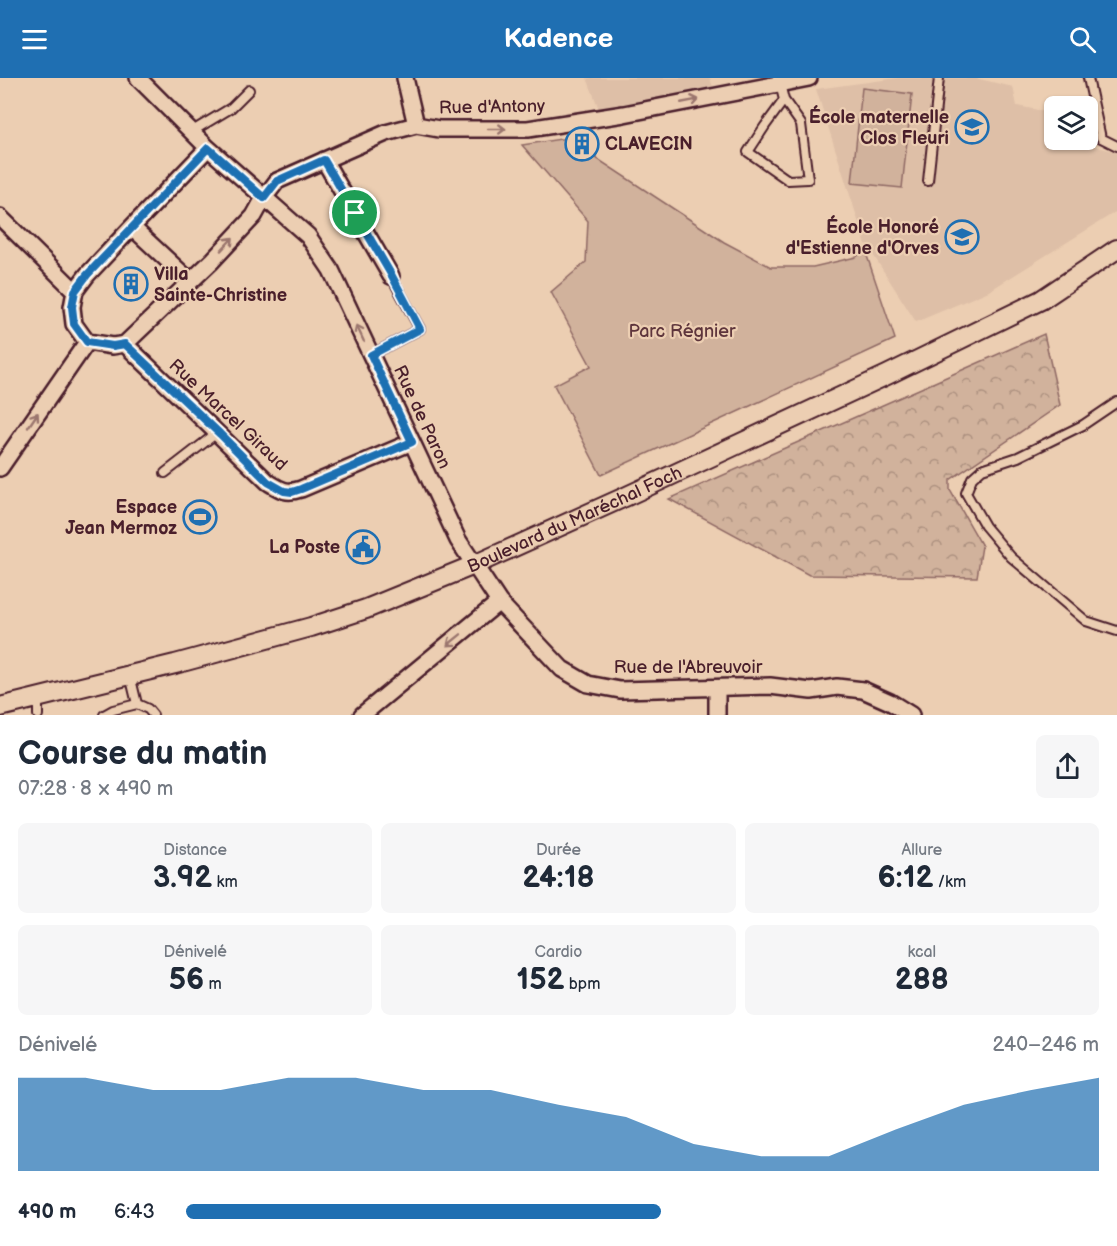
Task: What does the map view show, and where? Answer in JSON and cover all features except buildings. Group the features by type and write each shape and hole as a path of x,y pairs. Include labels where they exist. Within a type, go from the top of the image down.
{"street":[{"name":"Rue de Paron","path":"138,78 208,148 308,236 330,270 458,540 474,565"},
{"path":"405,78 416,125"},
{"name":"Rue d'Antony","path":"125,344 254,216 277,181 386,133 416,125 439,129 528,129 624,114 809,78"},
{"path":"125,344 113,346 87,342 74,324 72,307 75,291 87,275 208,148"},
{"path":"324,160 392,276"},
{"path":"0,217 75,291"},
{"path":"132,228 190,281"},
{"name":"Boulevard du Maréchal Foch","path":"0,707 38,707 130,675 311,627 366,609 474,565 866,385 1031,305 1117,249"},
{"path":"0,468 87,342"},
{"name":"Rue Marcel Giraud","path":"125,344 268,482 284,491 292,492 412,442"},
{"name":"Rue de l'Abreuvoir","path":"474,565 499,602 562,669 588,684 620,690 770,686 811,691 837,687 863,690 890,702 911,715"},
{"path":"362,715 499,602"},
{"path":"717,688 717,715"}],"lane":[{"path":"928,181 939,78"},
{"path":"1088,78 1101,138 1117,146"},
{"path":"780,84 784,100 801,124 808,179 788,180 748,152 784,100"},
{"path":"191,132 231,108 249,90"},
{"path":"371,355 420,329 392,276"},
{"path":"1117,402 1083,425 1018,457 982,469 972,478 966,493 985,526 1011,557 1086,621 1117,631"},
{"path":"165,473 218,432"},
{"path":"130,675 137,704"},
{"path":"104,715 113,710 137,704 148,709 153,715"}],"shaded area":[{"path":"587,78 710,78 713,88 599,109"},
{"path":"898,78 975,78 1013,87 1017,106 1044,111 1044,150 1098,150 1098,147 1117,152 1117,211 989,291 916,322 865,242 816,89"}],"green space":[{"path":"862,88 912,94 902,188 852,183"},
{"name":"Parc Régnier","path":"593,134 596,158 724,242 771,267 813,267 856,257 865,250 895,339 601,475 554,385 591,366 551,292 586,262 588,221 522,145"},
{"path":"1044,334 1060,405 950,480 950,490 982,546 977,577 809,575 669,499"}],"place":[{"name":"École maternelle Clos Fleuri","path":"972,127"},
{"name":"CLAVECIN","path":"582,144"},
{"name":"École Honoré d'Estienne d'Orves","path":"962,237"},
{"name":"Villa Sainte-Christine","path":"131,284"},
{"name":"Espace Jean Mermoz","path":"200,517"},
{"name":"La Poste","path":"363,547"}],"route":[{"path":"208,148 264,198 277,181 324,160 355,213 420,329 371,355 412,442 301,489 292,492 284,491 268,482 125,344 113,346 87,342 74,324 72,307 75,291 87,275 208,148"}]}
